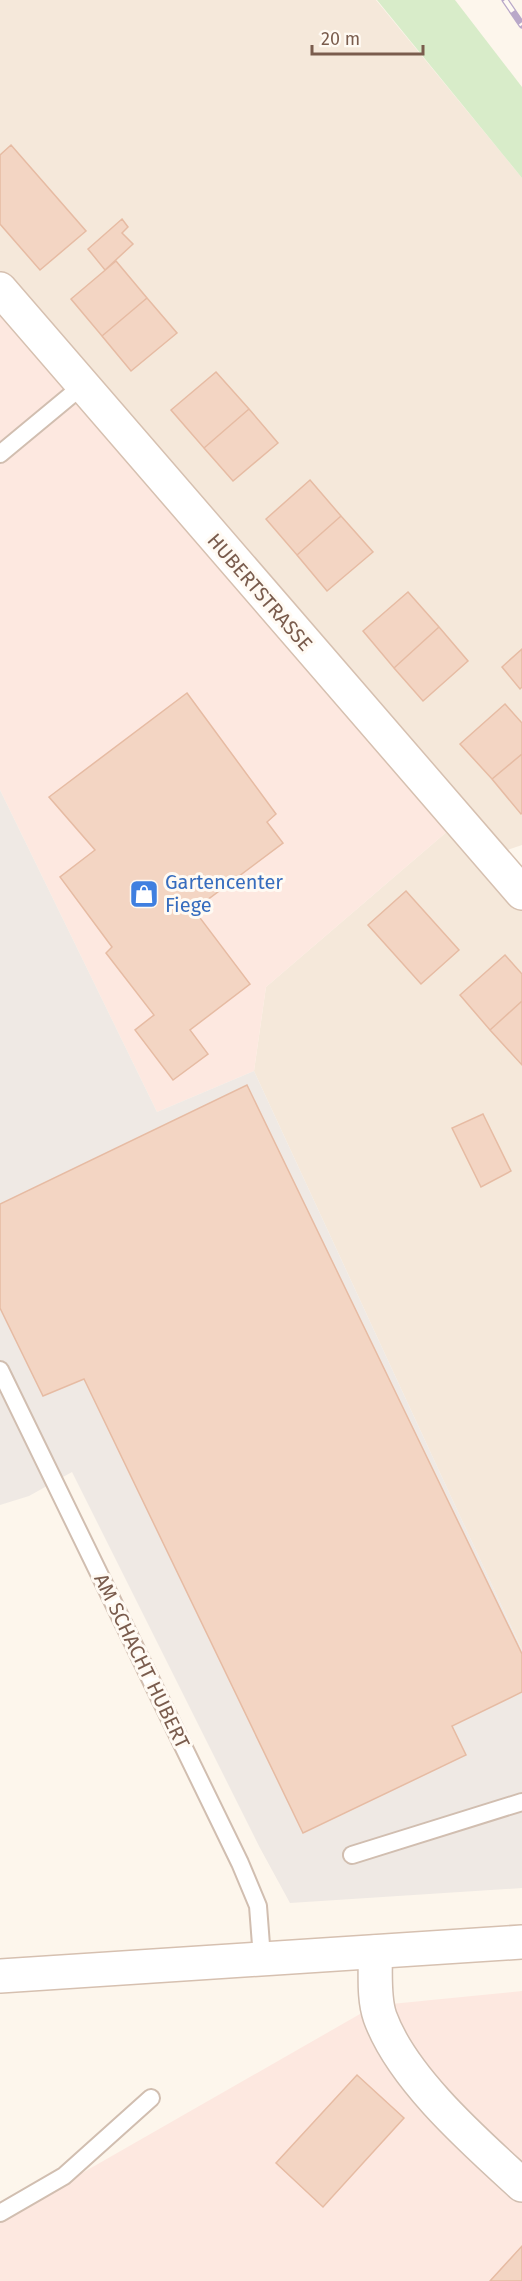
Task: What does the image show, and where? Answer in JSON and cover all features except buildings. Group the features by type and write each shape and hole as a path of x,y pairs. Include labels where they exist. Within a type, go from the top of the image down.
{"street":[{"name":"HUBERTSTRASSE","path":"0,289 522,893"},
{"path":"0,1976 522,1942"},
{"path":"375,1952 380,2016 404,2063 467,2134 522,2185"}],"lane":[{"path":"0,453 82,386"},
{"name":"AM SCHACHT HUBERT","path":"0,1370 240,1863 258,1906 262,1958"},
{"path":"352,1855 522,1802"},
{"path":"0,2213 64,2176 151,2098"}],"shaded area":[{"path":"0,0 376,0 522,178 522,845 492,855 0,283"},
{"path":"0,295 457,823 266,987 254,1071 157,1112 0,790"},
{"path":"0,790 157,1112 254,1071 522,1650 522,1888 290,1903 260,1848 72,1472 29,1496 0,1505"},
{"path":"457,823 522,898 522,1650 254,1071 266,987"},
{"path":"522,1991 522,2281 0,2281 0,2220 367,2010 381,2005"}],"green space":[{"path":"377,0 455,0 522,87 522,178"}],"railway":[{"path":"505,0 522,25"}],"place":[{"name":"Gartencenter Fiege","path":"144,894"}]}
